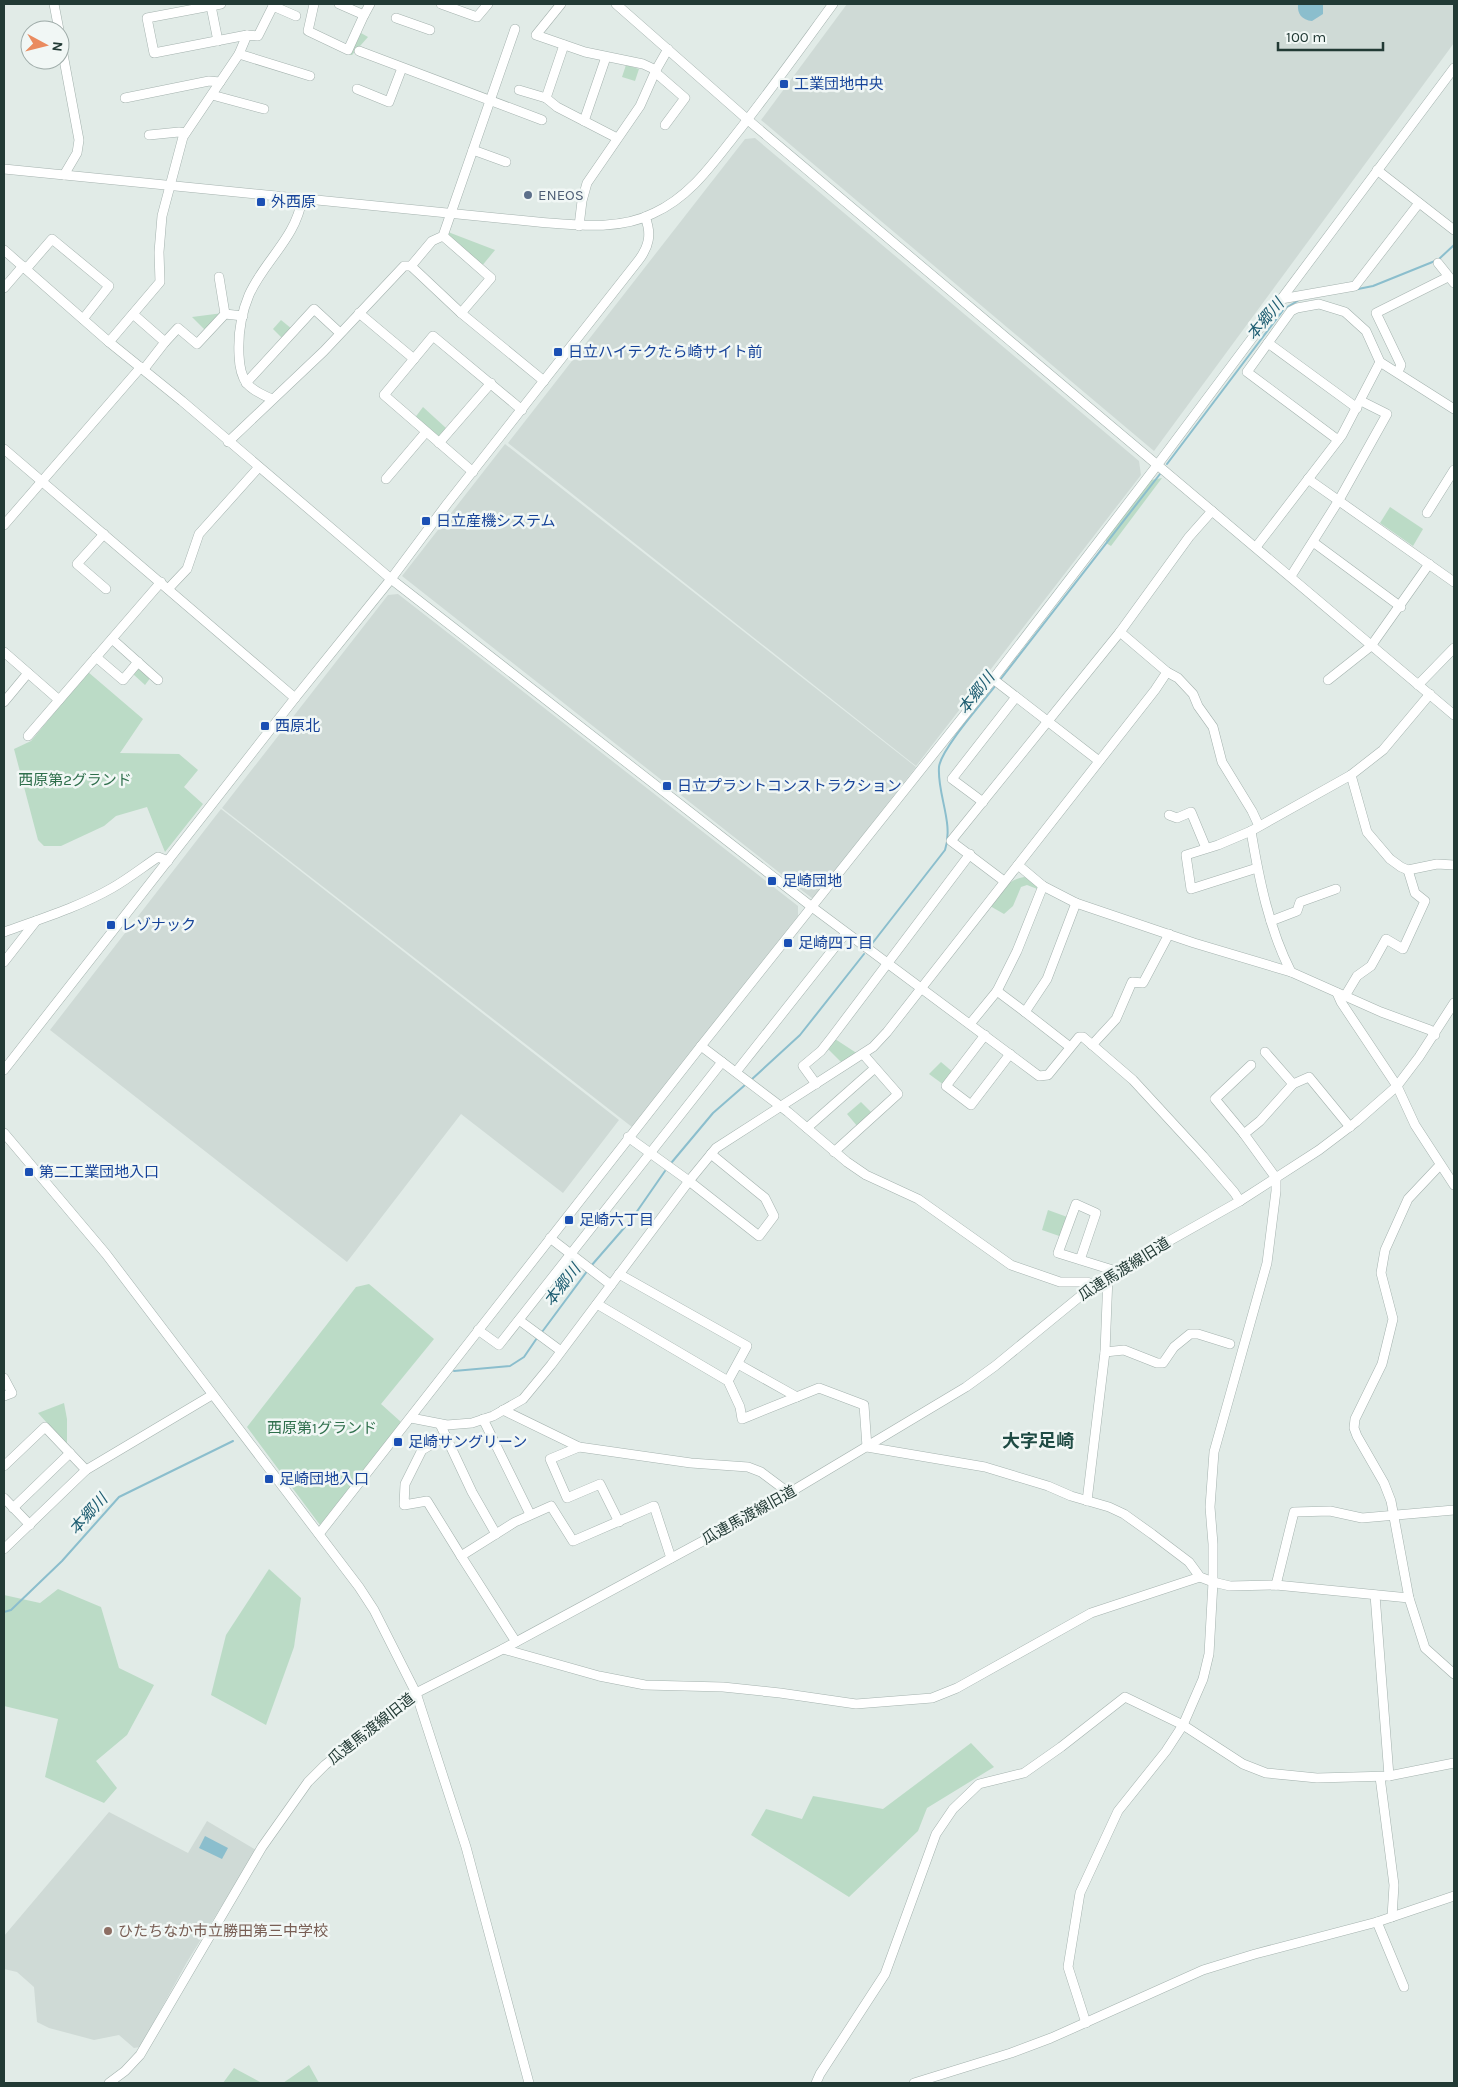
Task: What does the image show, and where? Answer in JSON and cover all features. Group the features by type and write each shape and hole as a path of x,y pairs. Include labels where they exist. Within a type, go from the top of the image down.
{"street":[{"path":"54,4 56,20"},
{"path":"222,4 147,18 154,53 247,36 258,36 273,5 296,16"},
{"path":"314,4 308,30 348,50 370,4"},
{"path":"339,4 364,15"},
{"path":"441,4 477,17 488,4"},
{"path":"561,4 536,35 606,57 643,64 655,71 685,98 665,125"},
{"path":"616,4 748,120 1454,715"},
{"path":"4,169 579,226 611,224 645,217 666,207 689,190 748,120 833,4"},
{"path":"211,6 218,41"},
{"path":"396,18 430,30"},
{"path":"411,266 432,241 443,236 514,29"},
{"path":"109,342 160,282 159,252 162,216 185,133 239,54 247,36"},
{"path":"546,98 564,45"},
{"path":"579,226 582,201 587,183 640,106 655,71 668,49"},
{"path":"359,51 542,120"},
{"path":"239,54 310,76"},
{"path":"584,121 606,57"},
{"path":"357,89 389,102 402,68"},
{"path":"319,1534 628,1138 993,679 1158,464 1454,69"},
{"path":"64,175 77,153 79,140 66,70"},
{"path":"125,98 209,81 220,82"},
{"path":"518,90 546,98 556,107 617,138"},
{"path":"212,95 264,109"},
{"path":"150,135 185,133"},
{"path":"473,150 506,162"},
{"path":"1377,170 1454,230"},
{"path":"272,399 250,388 246,383 239,370 238,343 243,316 253,288 291,232 300,210 302,199"},
{"path":"1281,299 1355,286 1419,203"},
{"path":"4,1070 295,698 391,579 645,252 648,245 649,231 645,217"},
{"path":"443,236 491,278 461,313"},
{"path":"4,288 52,239 109,286 83,319"},
{"path":"4,250 109,342 391,579 812,907 1039,1076 1048,1075 1070,1046 1080,1037 1083,1037 1133,1080 1203,1156 1234,1192 1240,1202"},
{"path":"1398,372 1401,365 1376,313 1451,280 1438,263"},
{"path":"228,442 324,351 404,266 411,266 461,313 544,381"},
{"path":"219,277 225,314"},
{"path":"1292,296 1297,308"},
{"path":"1338,440 1247,372 1292,311 1297,308 1319,304 1345,312 1366,331 1380,362 1454,409"},
{"path":"246,383 314,309 340,333"},
{"path":"359,313 414,358"},
{"path":"132,314 165,342"},
{"path":"225,314 243,316"},
{"path":"4,525 178,328 197,344 225,314"},
{"path":"473,472 384,395 433,336 522,410"},
{"path":"1268,343 1359,404 1387,414 1339,500 1290,576"},
{"path":"1256,547 1338,440 1380,362"},
{"path":"439,443 490,383"},
{"path":"386,479 426,432"},
{"path":"4,449 295,698"},
{"path":"168,589 187,569 199,534 259,467"},
{"path":"1427,513 1454,470"},
{"path":"1308,479 1454,582"},
{"path":"1004,881 952,840 1120,632 1189,537 1212,511"},
{"path":"104,534 78,564 106,589"},
{"path":"1313,542 1401,607"},
{"path":"1328,680 1372,646 1430,564"},
{"path":"28,736 160,582"},
{"path":"1120,632 1167,672 1178,678 1193,694 1198,706 1213,727 1222,762 1252,811 1255,828 1257,868 1278,947 1290,972"},
{"path":"112,639 158,680"},
{"path":"1418,685 1454,648"},
{"path":"4,652 60,700"},
{"path":"96,657 123,680 138,662"},
{"path":"411,1418 440,1424 472,1423 523,1399 561,1352 711,1154 730,1138 863,1054 878,1042 1155,690 1167,672"},
{"path":"4,702 28,673"},
{"path":"993,679 1099,761"},
{"path":"1257,868 1191,889 1186,855 1255,828 1350,775 1382,750 1430,694"},
{"path":"983,802 952,779 1016,697"},
{"path":"1350,775 1367,832 1390,859 1408,870 1438,864 1454,865"},
{"path":"1169,815 1177,818 1191,812 1206,848"},
{"path":"816,1084 803,1066 821,1051 970,854"},
{"path":"4,932 36,921 113,888 158,857 168,861"},
{"path":"1018,865 1043,886 1076,903 1290,972 1381,1012 1430,1030 1434,1035"},
{"path":"1408,870 1416,893 1425,901 1403,949 1386,939 1371,966 1357,976 1341,994 1341,1002 1397,1086 1415,1125 1454,1185"},
{"path":"970,1024 997,991 1017,951 1043,886"},
{"path":"1271,921 1296,911 1300,902 1336,889"},
{"path":"1025,1012 1047,979 1076,903"},
{"path":"4,962 36,921"},
{"path":"740,1075 846,933"},
{"path":"1092,1045 1116,1019 1132,982 1143,983 1169,934"},
{"path":"997,991 1070,1046"},
{"name":"瓜連馬渡線旧道","path":"109,2083 126,2072 151,2039 262,1847 308,1782 325,1765 416,1693 503,1649 789,1493 966,1387 995,1366 1094,1285 1240,1202 1319,1150 1350,1127 1397,1086 1434,1035 1454,1003"},
{"path":"985,1035 946,1086 971,1105 1010,1054"},
{"path":"701,1046 780,1106 834,1152 866,1175 918,1199 1011,1265 1060,1282 1087,1282 1094,1285"},
{"path":"1265,1052 1294,1084"},
{"path":"834,1152 898,1094 863,1054"},
{"path":"478,1330 499,1345 722,1062"},
{"path":"1086,2023 1068,1967 1080,1892 1118,1812 1166,1751 1183,1725 1204,1679 1209,1654 1214,1544 1210,1507 1214,1452 1267,1264 1276,1178 1244,1134 1215,1099 1251,1066"},
{"path":"807,1128 875,1068"},
{"path":"1244,1134 1260,1121 1294,1084 1309,1077 1350,1127"},
{"path":"4,1133 106,1254 359,1587 374,1610 416,1693 466,1847 529,2083"},
{"path":"628,1138 689,1181 759,1236 774,1216 765,1198 711,1154"},
{"path":"1440,1165 1408,1199 1385,1250 1380,1273 1393,1319 1382,1364 1370,1391 1360,1407 1354,1428 1384,1482 1394,1515 1409,1598 1425,1648 1454,1674"},
{"path":"1080,1260 1096,1213 1076,1204 1058,1253 1112,1274 1105,1352 1087,1500"},
{"path":"550,1238 611,1285"},
{"path":"619,1274 747,1346 728,1381"},
{"path":"597,1304 728,1381 740,1407 742,1419 819,1388 864,1405 866,1447 985,1467 1110,1507 1124,1514 1189,1562 1200,1577 1213,1582 1230,1586 1276,1586 1409,1598"},
{"path":"519,1320 561,1352"},
{"path":"1105,1352 1124,1350 1158,1363 1163,1363 1174,1347 1190,1334 1198,1334 1230,1344"},
{"path":"738,1364 797,1397"},
{"path":"4,1378 12,1393 4,1396"},
{"path":"4,1549 86,1470 212,1395"},
{"path":"503,1410 579,1447 691,1463 748,1467 761,1472 789,1493"},
{"path":"483,1419 530,1514"},
{"path":"440,1424 472,1492 496,1534"},
{"path":"4,1466 45,1427 86,1470"},
{"path":"446,1436 422,1450 405,1484 404,1504 427,1502 516,1642"},
{"path":"567,1498 550,1459 579,1447"},
{"path":"13,1508 70,1453"},
{"path":"461,1556 530,1514 600,1484 619,1522"},
{"path":"4,1498 30,1525"},
{"path":"551,1506 573,1541 654,1506 671,1558"},
{"path":"1276,1586 1294,1512 1330,1511 1362,1518 1454,1510"},
{"path":"503,1649 599,1676 645,1685 723,1687 856,1704 932,1698 964,1683 1091,1613 1200,1577"},
{"path":"1375,1595 1384,1777 1394,1885 1392,1917"},
{"path":"816,2083 820,2074 877,1990 885,1974 936,1834 953,1809 979,1784 1024,1774 1125,1697 1183,1725 1243,1764 1266,1773 1317,1778 1384,1777 1454,1763"},
{"path":"914,2083 1011,2053 1086,2023 1203,1970 1255,1954 1377,1922 1454,1896"},
{"path":"1377,1922 1404,1987"}],"shaded area":[{"path":"847,4 1454,4 1454,43 1154,451 761,120"},
{"path":"755,138 1139,461 1141,475 916,766 508,443 745,139"},
{"path":"505,444 916,767 813,899 402,576"},
{"path":"398,594 798,906 798,916 632,1127 222,808 388,595"},
{"path":"221,809 619,1120 563,1193 461,1114 347,1262 50,1030"},
{"name":"ひたちなか市立勝田第三中学校","path":"109,1812 188,1853 207,1821 256,1850 187,1962 140,2047 134,2048 119,2035 94,2040 49,2028 37,2022 34,1987 17,1972 4,1969 4,1936"}],"green space":[{"path":"361,33 368,37 350,55"},
{"path":"626,65 639,69 635,81 622,77"},
{"path":"448,232 495,250 481,267 447,237"},
{"path":"223,313 206,331 192,317"},
{"path":"281,320 292,329 283,339 273,329"},
{"path":"423,407 446,428 437,439 414,419"},
{"path":"1162,478 1111,546 1106,543 1106,538 1151,480"},
{"path":"1390,507 1423,529 1413,546 1380,523"},
{"path":"139,666 151,677 145,685 133,674"},
{"name":"西原第2グランド","path":"88,672 143,719 120,753 179,754 198,770 184,787 203,804 165,852 147,807 116,816 104,826 61,846 44,846 38,840 14,749 31,741"},
{"path":"1024,877 1032,879 1040,890 1027,885 1021,887 1013,906 1004,914 990,906 1008,884"},
{"path":"832,1037 858,1054 843,1064 826,1047"},
{"path":"941,1062 954,1073 944,1085 929,1074"},
{"path":"861,1102 873,1114 858,1127 847,1114"},
{"path":"1048,1210 1070,1218 1062,1237 1042,1230"},
{"name":"西原第1グランド","path":"369,1284 434,1339 381,1404 401,1422 320,1525 247,1427 356,1287"},
{"path":"64,1403 67,1419 67,1445 38,1413"},
{"path":"269,1569 301,1598 294,1647 266,1725 211,1695 226,1635"},
{"path":"58,1589 101,1607 119,1668 154,1685 127,1735 96,1761 117,1788 104,1803 45,1777 58,1719 4,1706 4,1595 40,1603"},
{"path":"971,1743 994,1767 927,1808 918,1831 849,1897 751,1835 766,1809 802,1819 813,1796 883,1809"},
{"path":"309,2065 319,2083 283,2083"},
{"path":"234,2068 262,2083 223,2083"}],"water":[{"path":"1298,4 1323,4 1323,14 1312,21 1305,19 1299,14"},
{"path":"205,1836 228,1848 222,1859 199,1848"}],"waterway":[{"name":"本郷川","path":"1439,259 1454,245"},
{"name":"本郷川","path":"1358,289 1373,286 1435,261"},
{"name":"本郷川","path":"1167,464 1284,309 1299,300"},
{"name":"本郷川","path":"1000,680 1160,474"},
{"name":"本郷川","path":"871,945 945,850 948,829 940,788 939,767 941,759 954,738 996,685"},
{"name":"本郷川","path":"751,1080 800,1035 864,954"},
{"name":"本郷川","path":"672,1162 713,1113 745,1085"},
{"name":"本郷川","path":"591,1266 631,1220 665,1171"},
{"name":"本郷川","path":"542,1332 588,1270"},
{"name":"本郷川","path":"454,1371 510,1366 524,1357 537,1338"},
{"name":"本郷川","path":"4,1612 11,1610 62,1561 119,1497 233,1441"}],"place":[{"name":"工業団地中央","path":"784,84"},
{"name":"ENEOS","path":"528,195"},
{"name":"外西原","path":"261,202"},
{"name":"日立ハイテクたら崎サイト前","path":"558,352"},
{"name":"日立産機システム","path":"426,521"},
{"name":"西原北","path":"265,726"},
{"name":"日立プラントコンストラクション","path":"667,786"},
{"name":"足崎団地","path":"772,881"},
{"name":"レゾナック","path":"111,925"},
{"name":"足崎四丁目","path":"788,943"},
{"name":"第二工業団地入口","path":"29,1172"},
{"name":"足崎六丁目","path":"569,1220"},
{"name":"足崎サングリーン","path":"398,1442"},
{"name":"足崎団地入口","path":"269,1479"},
{"name":"ひたちなか市立勝田第三中学校","path":"108,1931"}],"district":[{"name":"大字足崎","path":"1038,1441"}]}
